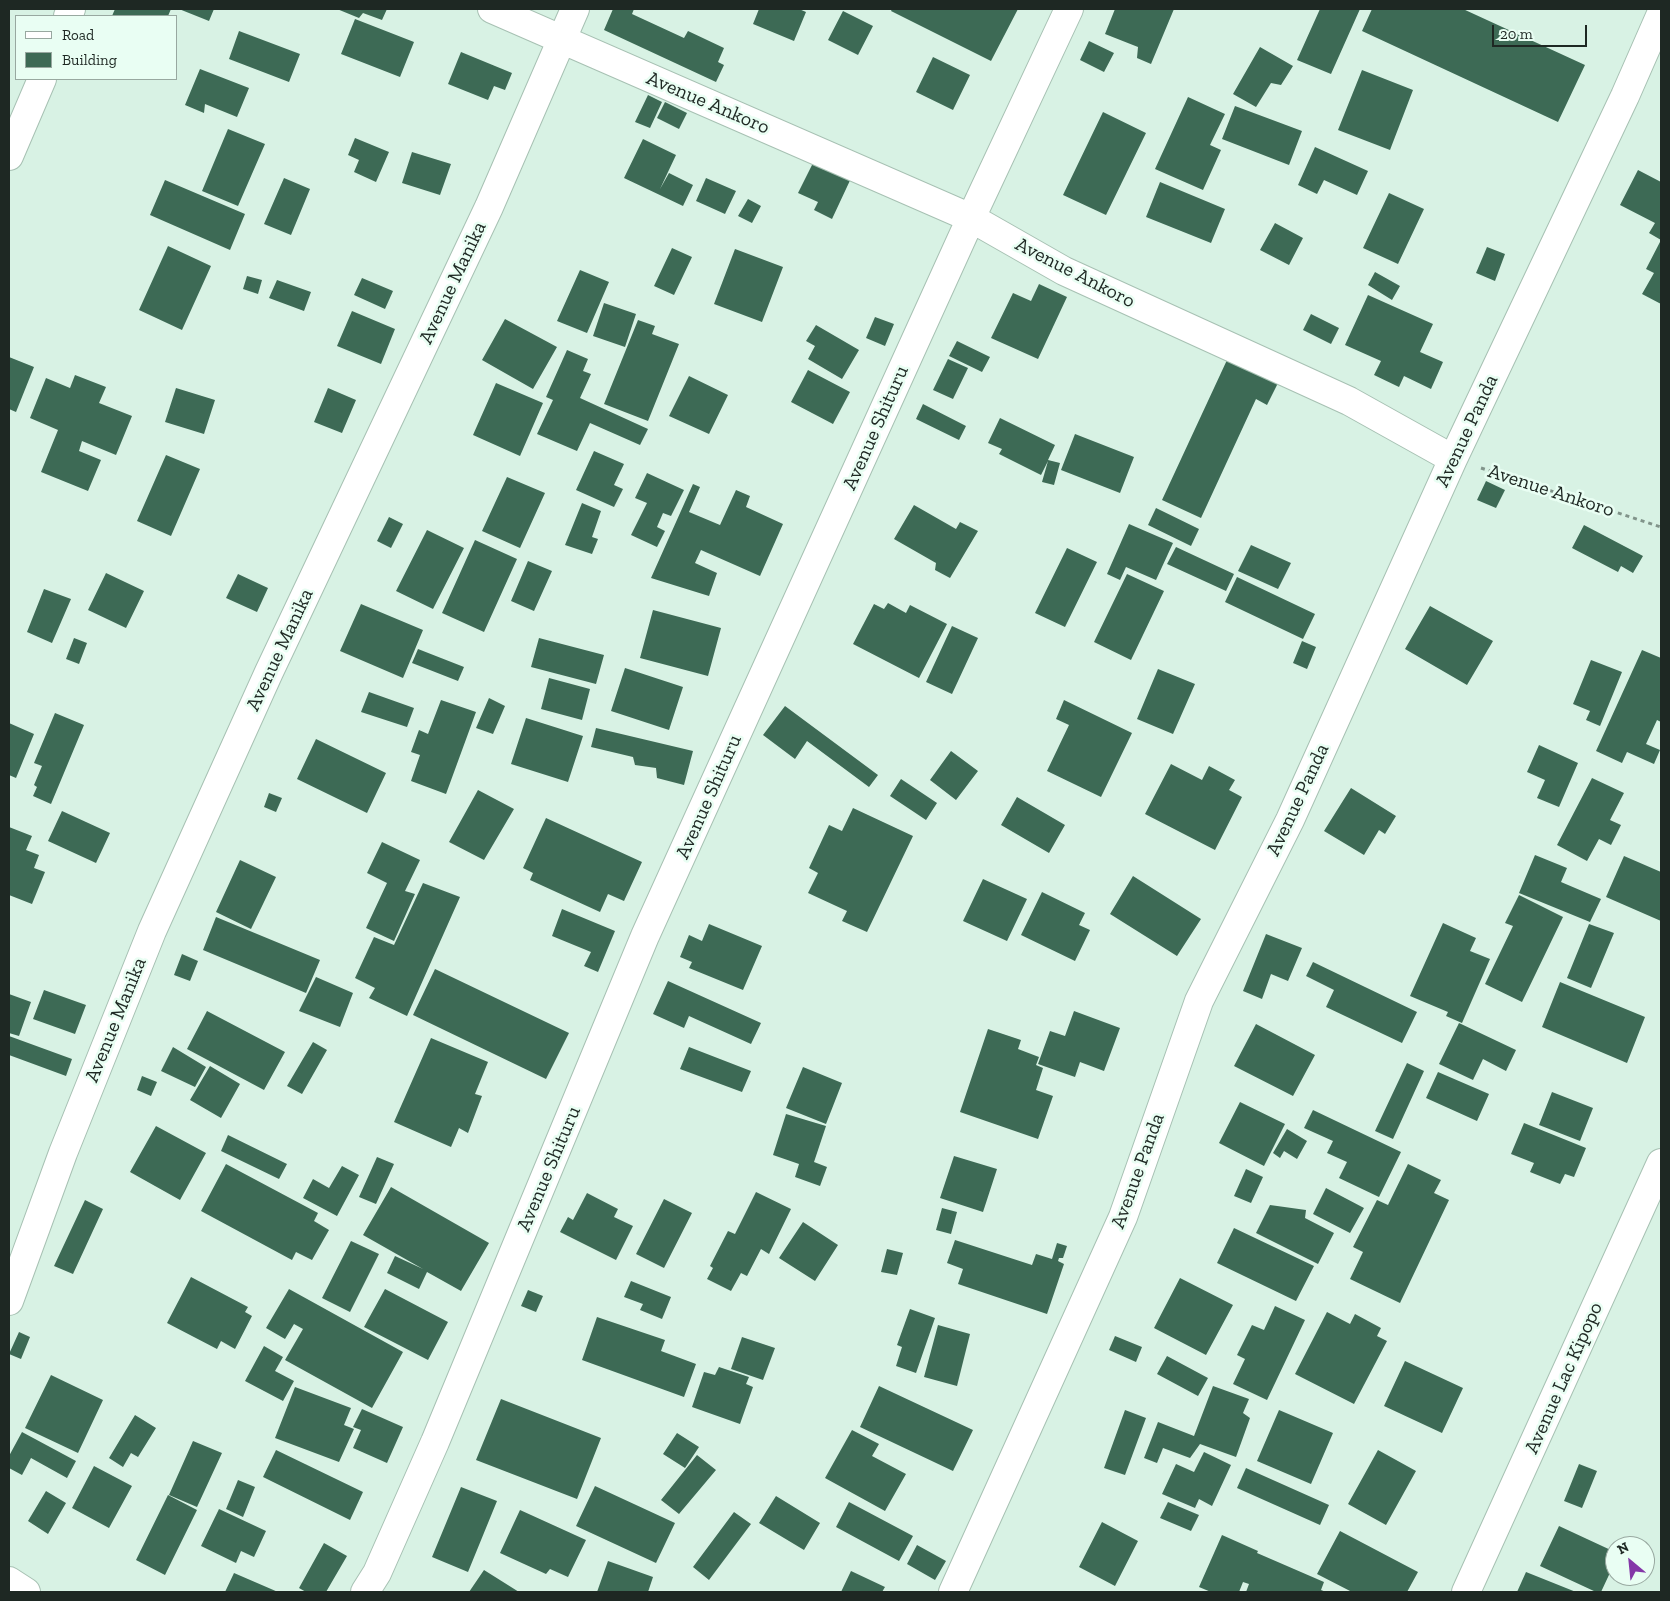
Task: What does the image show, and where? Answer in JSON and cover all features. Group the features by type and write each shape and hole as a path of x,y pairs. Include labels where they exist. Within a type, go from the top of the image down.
{"street":[{"name":"Avenue Ankoro","path":"492,9 971,218 1064,271 1349,401 1453,459"},
{"name":"Avenue Manika","path":"9,1300 63,1153 152,931 269,672 489,207 575,9"},
{"name":"Avenue Shituru","path":"365,1592 377,1573 435,1442 645,936 971,218 1069,9"},
{"name":"Avenue Panda","path":"953,1592 1123,1217 1199,1002 1290,820 1453,459 1621,105 1661,14"},
{"path":"9,156 42,80"},
{"name":"Avenue Lac Kipopo","path":"1466,1592 1661,1163"},
{"path":"9,1581 26,1592"}],"path":[{"name":"Avenue Ankoro","path":"1453,459 1661,527"}],"building":[{"path":"115,9 171,9 168,15 112,15"},
{"path":"179,9 214,9 209,21"},
{"path":"337,9 387,9 382,20 363,13 359,18"},
{"path":"613,9 634,9 632,14 684,38 688,31 724,48 718,62 724,65 716,82 604,30"},
{"path":"759,9 799,9 806,12 794,41 753,24"},
{"path":"892,9 1018,9 991,61 891,11"},
{"path":"1115,9 1174,9 1151,64 1137,58 1138,47 1105,34"},
{"path":"1320,9 1360,9 1331,74 1297,60"},
{"path":"1372,9 1463,9 1585,65 1558,122 1362,31"},
{"path":"843,11 873,26 858,55 828,40"},
{"path":"355,19 414,42 400,77 341,54"},
{"path":"239,31 300,54 289,82 229,59"},
{"path":"1089,41 1114,53 1104,72 1080,60"},
{"path":"1260,47 1293,66 1281,85 1271,83 1256,107 1233,94"},
{"path":"461,52 512,73 505,90 494,86 488,100 448,84"},
{"path":"933,57 970,75 953,110 916,92"},
{"path":"200,69 249,88 237,117 205,104 204,113 185,105"},
{"path":"1362,70 1413,90 1390,150 1338,130"},
{"path":"648,95 662,102 650,128 635,122"},
{"path":"1188,97 1225,114 1210,145 1221,150 1203,190 1155,169"},
{"path":"665,102 687,113 679,129 657,118"},
{"path":"1235,106 1302,131 1289,165 1222,139"},
{"path":"1103,112 1146,133 1106,215 1063,195"},
{"path":"228,129 265,144 238,206 202,191"},
{"path":"355,138 389,152 376,182 354,172 359,160 348,155"},
{"path":"643,139 676,155 660,189 669,173 693,185 683,206 624,178"},
{"path":"1315,147 1368,171 1357,195 1324,180 1317,194 1298,185"},
{"path":"412,152 451,164 440,195 402,183"},
{"path":"816,157 853,174 832,219 814,210 818,202 798,193"},
{"path":"1638,170 1661,182 1661,240 1649,233 1655,223 1620,205"},
{"path":"284,178 310,189 291,235 264,224"},
{"path":"706,178 736,191 725,214 696,201"},
{"path":"165,180 245,214 230,250 150,215"},
{"path":"1160,182 1225,209 1211,243 1146,217"},
{"path":"1389,193 1424,209 1398,264 1363,248"},
{"path":"748,199 761,206 752,223 738,216"},
{"path":"1275,223 1303,238 1289,265 1260,250"},
{"path":"1661,240 1661,304 1642,294 1654,273 1646,269"},
{"path":"168,246 211,266 182,330 139,310"},
{"path":"1487,247 1505,254 1495,281 1476,273"},
{"path":"672,248 692,257 674,295 654,286"},
{"path":"735,249 783,267 762,322 714,304"},
{"path":"580,270 609,282 587,333 557,321"},
{"path":"1375,272 1400,286 1392,300 1368,285"},
{"path":"247,276 262,280 258,294 243,289"},
{"path":"362,278 393,291 385,309 354,295"},
{"path":"277,280 311,292 304,311 269,298"},
{"path":"1039,284 1067,297 1038,359 991,338 1013,293 1031,301"},
{"path":"1368,295 1433,324 1420,352 1443,362 1431,389 1404,376 1399,387 1374,375 1381,361 1345,345"},
{"path":"604,303 636,314 625,347 593,336"},
{"path":"352,311 395,329 381,364 337,346"},
{"path":"1311,314 1339,328 1331,344 1303,330"},
{"path":"875,317 894,324 885,346 866,338"},
{"path":"505,319 557,347 533,389 482,360"},
{"path":"638,320 655,326 652,334 679,344 648,421 604,404"},
{"path":"816,325 859,350 842,379 808,359 815,346 806,341"},
{"path":"957,341 990,357 982,372 949,356"},
{"path":"567,350 588,359 583,371 591,374 580,398 648,429 640,445 590,423 577,451 537,434 553,400 546,397"},
{"path":"9,357 34,367 16,412 9,409"},
{"path":"948,359 968,368 953,399 933,390"},
{"path":"1227,360 1278,383 1267,405 1256,399 1201,518 1162,500"},
{"path":"808,370 850,392 833,424 791,402"},
{"path":"75,375 106,387 99,403 132,416 116,455 82,441 79,451 101,460 88,491 41,472 58,430 30,418 46,378 70,388"},
{"path":"689,376 728,395 709,434 669,416"},
{"path":"496,383 543,403 520,456 473,435"},
{"path":"176,388 215,400 204,434 165,422"},
{"path":"328,388 356,400 342,433 314,422"},
{"path":"923,404 966,426 959,440 916,419"},
{"path":"1000,418 1055,445 1048,460 1060,463 1054,485 1042,482 1048,461 1041,475 999,454 1002,449 988,443"},
{"path":"1075,434 1134,457 1120,493 1061,470"},
{"path":"594,451 624,464 614,485 623,489 614,507 576,490"},
{"path":"166,455 200,469 171,536 137,521"},
{"path":"647,473 684,490 671,516 663,513 657,527 665,531 657,547 631,535 647,503 635,498"},
{"path":"507,477 545,493 520,548 482,531"},
{"path":"1486,481 1505,490 1496,508 1477,500"},
{"path":"693,484 700,487 689,512 720,525 736,490 750,496 746,507 783,524 760,576 701,550 695,563 717,573 709,596 651,578"},
{"path":"582,503 601,511 592,537 598,539 592,554 565,545"},
{"path":"914,505 956,529 960,522 978,531 950,578 935,570 936,563 894,539"},
{"path":"1156,508 1199,529 1191,546 1148,525"},
{"path":"389,517 403,524 391,548 377,541"},
{"path":"1129,524 1173,543 1156,580 1126,567 1120,580 1107,574"},
{"path":"1584,525 1643,556 1633,573 1621,566 1618,572 1572,548"},
{"path":"427,530 464,548 433,609 396,591"},
{"path":"475,540 517,559 484,632 442,613"},
{"path":"1251,545 1291,563 1278,589 1238,571"},
{"path":"1176,547 1234,574 1226,591 1167,564"},
{"path":"1067,548 1097,562 1065,627 1035,613"},
{"path":"528,561 552,571 534,611 511,601"},
{"path":"106,573 144,591 126,628 88,610"},
{"path":"238,574 268,588 257,612 226,598"},
{"path":"1127,574 1164,591 1131,660 1094,642"},
{"path":"1237,577 1315,614 1303,639 1225,602"},
{"path":"44,589 71,599 52,643 27,632"},
{"path":"888,603 906,613 910,605 947,624 919,678 853,644 874,604 884,609"},
{"path":"361,604 423,630 403,678 340,651"},
{"path":"1430,606 1493,641 1467,685 1405,649"},
{"path":"653,610 721,628 708,676 640,658"},
{"path":"952,626 978,638 952,694 926,682"},
{"path":"74,638 87,643 79,664 66,659"},
{"path":"539,638 604,655 596,684 531,667"},
{"path":"1302,641 1316,647 1307,669 1293,663"},
{"path":"418,649 464,667 458,681 412,663"},
{"path":"1642,650 1661,658 1661,722 1657,720 1646,744 1660,750 1654,764 1627,752 1622,763 1596,751"},
{"path":"1591,660 1622,672 1600,726 1586,720 1590,711 1573,704"},
{"path":"625,668 683,687 669,730 611,711"},
{"path":"1158,669 1195,684 1173,734 1137,719"},
{"path":"549,678 590,689 582,720 541,709"},
{"path":"369,692 414,708 407,727 361,712"},
{"path":"489,698 505,706 493,734 476,728"},
{"path":"441,700 476,712 446,794 411,781 420,755 411,752 419,730 428,734"},
{"path":"1064,700 1132,733 1101,797 1047,771 1069,725 1056,719"},
{"path":"785,706 878,775 869,787 807,741 795,759 763,735"},
{"path":"55,713 84,725 51,804 33,796 37,787 34,785 42,766 34,763"},
{"path":"526,718 583,736 568,782 511,764"},
{"path":"9,723 34,734 16,778 9,775"},
{"path":"596,728 693,751 684,785 657,778 656,768 635,765 633,757 591,747"},
{"path":"316,739 386,773 367,813 297,779"},
{"path":"1539,745 1578,763 1559,807 1537,798 1545,780 1527,772"},
{"path":"951,751 978,771 956,800 930,780"},
{"path":"1171,764 1202,780 1209,766 1235,780 1229,790 1242,797 1215,850 1145,814"},
{"path":"1592,778 1624,793 1610,820 1621,825 1611,845 1599,839 1587,861 1557,845"},
{"path":"901,779 937,803 926,820 890,796"},
{"path":"1351,788 1396,816 1385,834 1379,830 1364,855 1324,831"},
{"path":"478,790 514,809 484,860 449,842"},
{"path":"269,793 282,798 276,812 264,807"},
{"path":"1017,797 1065,825 1049,853 1001,825"},
{"path":"853,808 913,836 867,932 842,921 847,911 808,893 818,873 809,868 829,825 842,831"},
{"path":"62,811 110,833 96,863 48,841"},
{"path":"546,818 642,862 624,901 608,894 600,912 530,880 533,873 523,868"},
{"path":"9,827 32,836 26,850 39,855 34,868 45,872 32,904 9,895"},
{"path":"382,842 420,860 405,891 415,894 394,941 366,928 387,883 367,873"},
{"path":"1535,855 1567,868 1561,882 1601,899 1590,922 1519,893"},
{"path":"1624,856 1661,872 1661,921 1606,897"},
{"path":"240,860 276,877 251,929 216,912"},
{"path":"1133,876 1201,919 1177,956 1110,914"},
{"path":"983,879 1027,899 1007,941 963,921"},
{"path":"423,883 460,897 407,1016 369,998 375,988 355,978 374,937 394,945"},
{"path":"1042,892 1085,913 1079,925 1090,930 1075,961 1021,935"},
{"path":"1519,895 1563,917 1522,1002 1485,984 1513,926 1505,923"},
{"path":"562,909 615,931 598,972 584,966 591,952 552,936"},
{"path":"216,917 320,960 306,993 203,950"},
{"path":"1443,923 1476,938 1470,951 1490,959 1462,1023 1446,1016 1448,1012 1410,996"},
{"path":"709,924 762,946 743,990 689,968 692,962 680,957 689,935 702,941"},
{"path":"1589,924 1614,933 1591,988 1567,978"},
{"path":"1266,934 1302,948 1288,981 1271,974 1262,999 1243,991"},
{"path":"182,954 198,961 190,981 174,975"},
{"path":"1313,962 1417,1012 1402,1043 1326,1007 1334,990 1306,976"},
{"path":"435,969 569,1033 546,1079 413,1015"},
{"path":"316,977 353,993 340,1027 299,1011"},
{"path":"668,981 761,1023 751,1044 689,1016 684,1028 653,1014"},
{"path":"1560,982 1645,1017 1627,1063 1542,1027"},
{"path":"44,990 86,1005 75,1034 33,1019"},
{"path":"9,994 31,1002 19,1036 9,1033"},
{"path":"207,1011 285,1052 264,1090 187,1049"},
{"path":"1074,1011 1120,1028 1104,1071 1080,1062 1075,1077 1038,1064 1050,1031 1065,1036"},
{"path":"1459,1023 1516,1050 1506,1071 1483,1059 1473,1080 1439,1064"},
{"path":"1256,1024 1315,1055 1293,1096 1234,1066"},
{"path":"988,1029 1021,1040 1018,1049 1039,1057 1036,1065 1043,1068 1036,1090 1053,1096 1038,1139 960,1112"},
{"path":"9,1036 72,1059 66,1076 9,1055"},
{"path":"431,1038 488,1062 475,1094 482,1096 468,1133 459,1128 451,1147 394,1122"},
{"path":"313,1042 327,1050 302,1094 287,1086"},
{"path":"173,1047 206,1067 195,1087 161,1071"},
{"path":"689,1047 751,1071 742,1092 680,1069"},
{"path":"1407,1063 1424,1071 1393,1139 1375,1131"},
{"path":"210,1066 240,1084 221,1118 190,1100"},
{"path":"803,1067 842,1083 826,1124 786,1108"},
{"path":"1438,1072 1489,1094 1477,1121 1426,1098"},
{"path":"142,1076 157,1082 151,1096 137,1090"},
{"path":"1552,1092 1593,1108 1580,1141 1539,1125"},
{"path":"1240,1102 1285,1124 1264,1166 1219,1143"},
{"path":"1313,1110 1401,1152 1379,1197 1339,1178 1347,1162 1327,1153 1333,1141 1304,1128"},
{"path":"786,1114 826,1126 814,1162 827,1167 820,1186 795,1177 799,1164 773,1155"},
{"path":"1524,1123 1586,1148 1574,1177 1565,1174 1560,1184 1530,1172 1534,1163 1511,1154"},
{"path":"156,1126 206,1153 180,1200 130,1172"},
{"path":"1287,1129 1307,1141 1297,1159 1284,1151 1280,1158 1273,1153"},
{"path":"228,1135 287,1164 279,1179 221,1151"},
{"path":"954,1156 997,1169 983,1212 940,1198"},
{"path":"377,1157 394,1164 376,1204 359,1197"},
{"path":"226,1164 318,1213 314,1221 329,1230 312,1260 296,1252 292,1260 201,1211"},
{"path":"1408,1164 1441,1180 1434,1193 1449,1200 1400,1303 1350,1279 1363,1252 1353,1247 1377,1200 1388,1205"},
{"path":"342,1166 359,1175 337,1216 303,1198 313,1179 329,1188"},
{"path":"1246,1169 1263,1177 1251,1203 1234,1196"},
{"path":"391,1187 489,1243 461,1291 427,1272 419,1289 387,1273 395,1256 423,1269 363,1235"},
{"path":"1326,1188 1364,1208 1350,1233 1313,1214"},
{"path":"756,1192 791,1209 769,1254 761,1249 747,1276 741,1273 731,1291 707,1279 713,1268 710,1266 728,1231 735,1234"},
{"path":"587,1193 618,1209 614,1217 633,1226 616,1260 560,1232 568,1217 573,1220"},
{"path":"664,1199 692,1213 664,1268 636,1254"},
{"path":"85,1200 103,1209 73,1274 54,1266"},
{"path":"1270,1205 1306,1210 1305,1218 1334,1233 1318,1264 1256,1233"},
{"path":"942,1208 957,1212 951,1234 936,1230"},
{"path":"803,1222 838,1245 815,1281 779,1258"},
{"path":"1234,1228 1314,1266 1296,1301 1217,1263"},
{"path":"955,1240 1032,1265 1036,1254 1052,1259 1057,1243 1067,1246 1063,1258 1059,1258 1058,1261 1064,1264 1047,1314 958,1284 963,1269 947,1263"},
{"path":"351,1241 379,1254 350,1312 322,1298"},
{"path":"887,1249 903,1253 897,1275 881,1272"},
{"path":"191,1277 248,1307 245,1312 252,1316 235,1349 221,1341 217,1349 167,1323"},
{"path":"1180,1278 1233,1305 1206,1355 1154,1328"},
{"path":"631,1281 671,1297 662,1319 640,1310 643,1304 624,1297"},
{"path":"289,1289 403,1352 372,1408 285,1360 303,1329 294,1324 285,1339 266,1328"},
{"path":"385,1289 448,1322 428,1360 364,1327"},
{"path":"528,1290 543,1296 536,1312 521,1306"},
{"path":"1275,1306 1305,1320 1267,1400 1233,1384 1245,1359 1237,1355 1252,1325 1264,1330"},
{"path":"910,1309 935,1318 916,1373 896,1366 902,1347 897,1345"},
{"path":"1327,1312 1350,1324 1355,1314 1381,1328 1377,1336 1387,1341 1354,1404 1295,1374"},
{"path":"597,1317 665,1340 661,1351 696,1364 684,1397 582,1360"},
{"path":"938,1325 970,1334 957,1386 924,1377"},
{"path":"19,1332 30,1337 21,1359 9,1354"},
{"path":"1115,1336 1142,1347 1136,1362 1109,1350"},
{"path":"742,1337 775,1348 763,1380 731,1369"},
{"path":"264,1346 283,1357 275,1371 294,1381 283,1401 245,1381"},
{"path":"1167,1356 1208,1378 1198,1396 1157,1374"},
{"path":"1405,1361 1463,1388 1442,1433 1384,1406"},
{"path":"719,1367 749,1377 746,1384 753,1387 740,1424 692,1407 704,1372 715,1375"},
{"path":"51,1375 103,1400 78,1453 25,1428"},
{"path":"879,1386 973,1430 953,1471 860,1427"},
{"path":"1213,1386 1249,1399 1243,1413 1250,1418 1236,1457 1200,1444 1190,1458 1163,1448 1157,1463 1144,1458 1158,1422 1194,1436"},
{"path":"295,1387 351,1408 344,1425 354,1429 339,1462 275,1438"},
{"path":"501,1399 601,1438 577,1499 476,1460"},
{"path":"362,1409 403,1427 387,1463 353,1448 361,1430 353,1427"},
{"path":"1125,1410 1146,1418 1125,1475 1104,1468"},
{"path":"1279,1410 1333,1433 1311,1484 1257,1461"},
{"path":"135,1415 156,1428 138,1457 131,1453 123,1467 109,1458"},
{"path":"852,1430 879,1444 872,1456 906,1474 885,1511 825,1478"},
{"path":"22,1432 76,1461 67,1478 31,1458 22,1475 9,1468 9,1456"},
{"path":"677,1433 699,1447 685,1468 663,1454"},
{"path":"193,1441 222,1453 197,1507 169,1495"},
{"path":"276,1450 363,1492 350,1520 263,1477"},
{"path":"1378,1450 1416,1471 1386,1525 1348,1504"},
{"path":"1204,1452 1231,1465 1212,1506 1199,1499 1195,1508 1162,1494 1176,1464 1194,1472"},
{"path":"697,1455 716,1470 679,1514 661,1500"},
{"path":"1579,1464 1597,1471 1582,1508 1564,1501"},
{"path":"94,1466 132,1486 109,1528 72,1508"},
{"path":"1246,1468 1329,1505 1320,1525 1237,1488"},
{"path":"238,1480 255,1487 243,1517 226,1509"},
{"path":"595,1486 675,1523 656,1563 576,1526"},
{"path":"461,1487 497,1501 468,1572 432,1557"},
{"path":"46,1491 66,1503 48,1534 28,1521"},
{"path":"168,1495 197,1510 165,1575 136,1560"},
{"path":"776,1496 820,1523 804,1550 759,1523"},
{"path":"849,1502 913,1536 899,1561 836,1527"},
{"path":"1168,1502 1199,1515 1191,1531 1160,1518"},
{"path":"219,1509 266,1531 254,1557 241,1551 236,1563 201,1546"},
{"path":"520,1510 586,1540 568,1577 550,1569 546,1574 500,1553"},
{"path":"734,1512 751,1524 709,1580 693,1567"},
{"path":"1102,1522 1138,1541 1115,1586 1079,1567"},
{"path":"1559,1526 1605,1547 1605,1583 1601,1592 1596,1592 1540,1566"},
{"path":"1340,1531 1418,1572 1407,1592 1352,1592 1317,1574"},
{"path":"1222,1535 1258,1551 1257,1553 1324,1582 1321,1590 1326,1592 1246,1592 1249,1584 1243,1582 1239,1592 1211,1592 1199,1587"},
{"path":"324,1543 347,1556 326,1592 306,1592 299,1588"},
{"path":"917,1545 946,1561 935,1580 907,1564"},
{"path":"608,1561 653,1577 648,1592 597,1592"},
{"path":"484,1570 519,1592 469,1592"},
{"path":"851,1571 885,1587 882,1592 841,1592"},
{"path":"1526,1572 1576,1592 1517,1592"},
{"path":"234,1573 278,1592 225,1592"}]}
